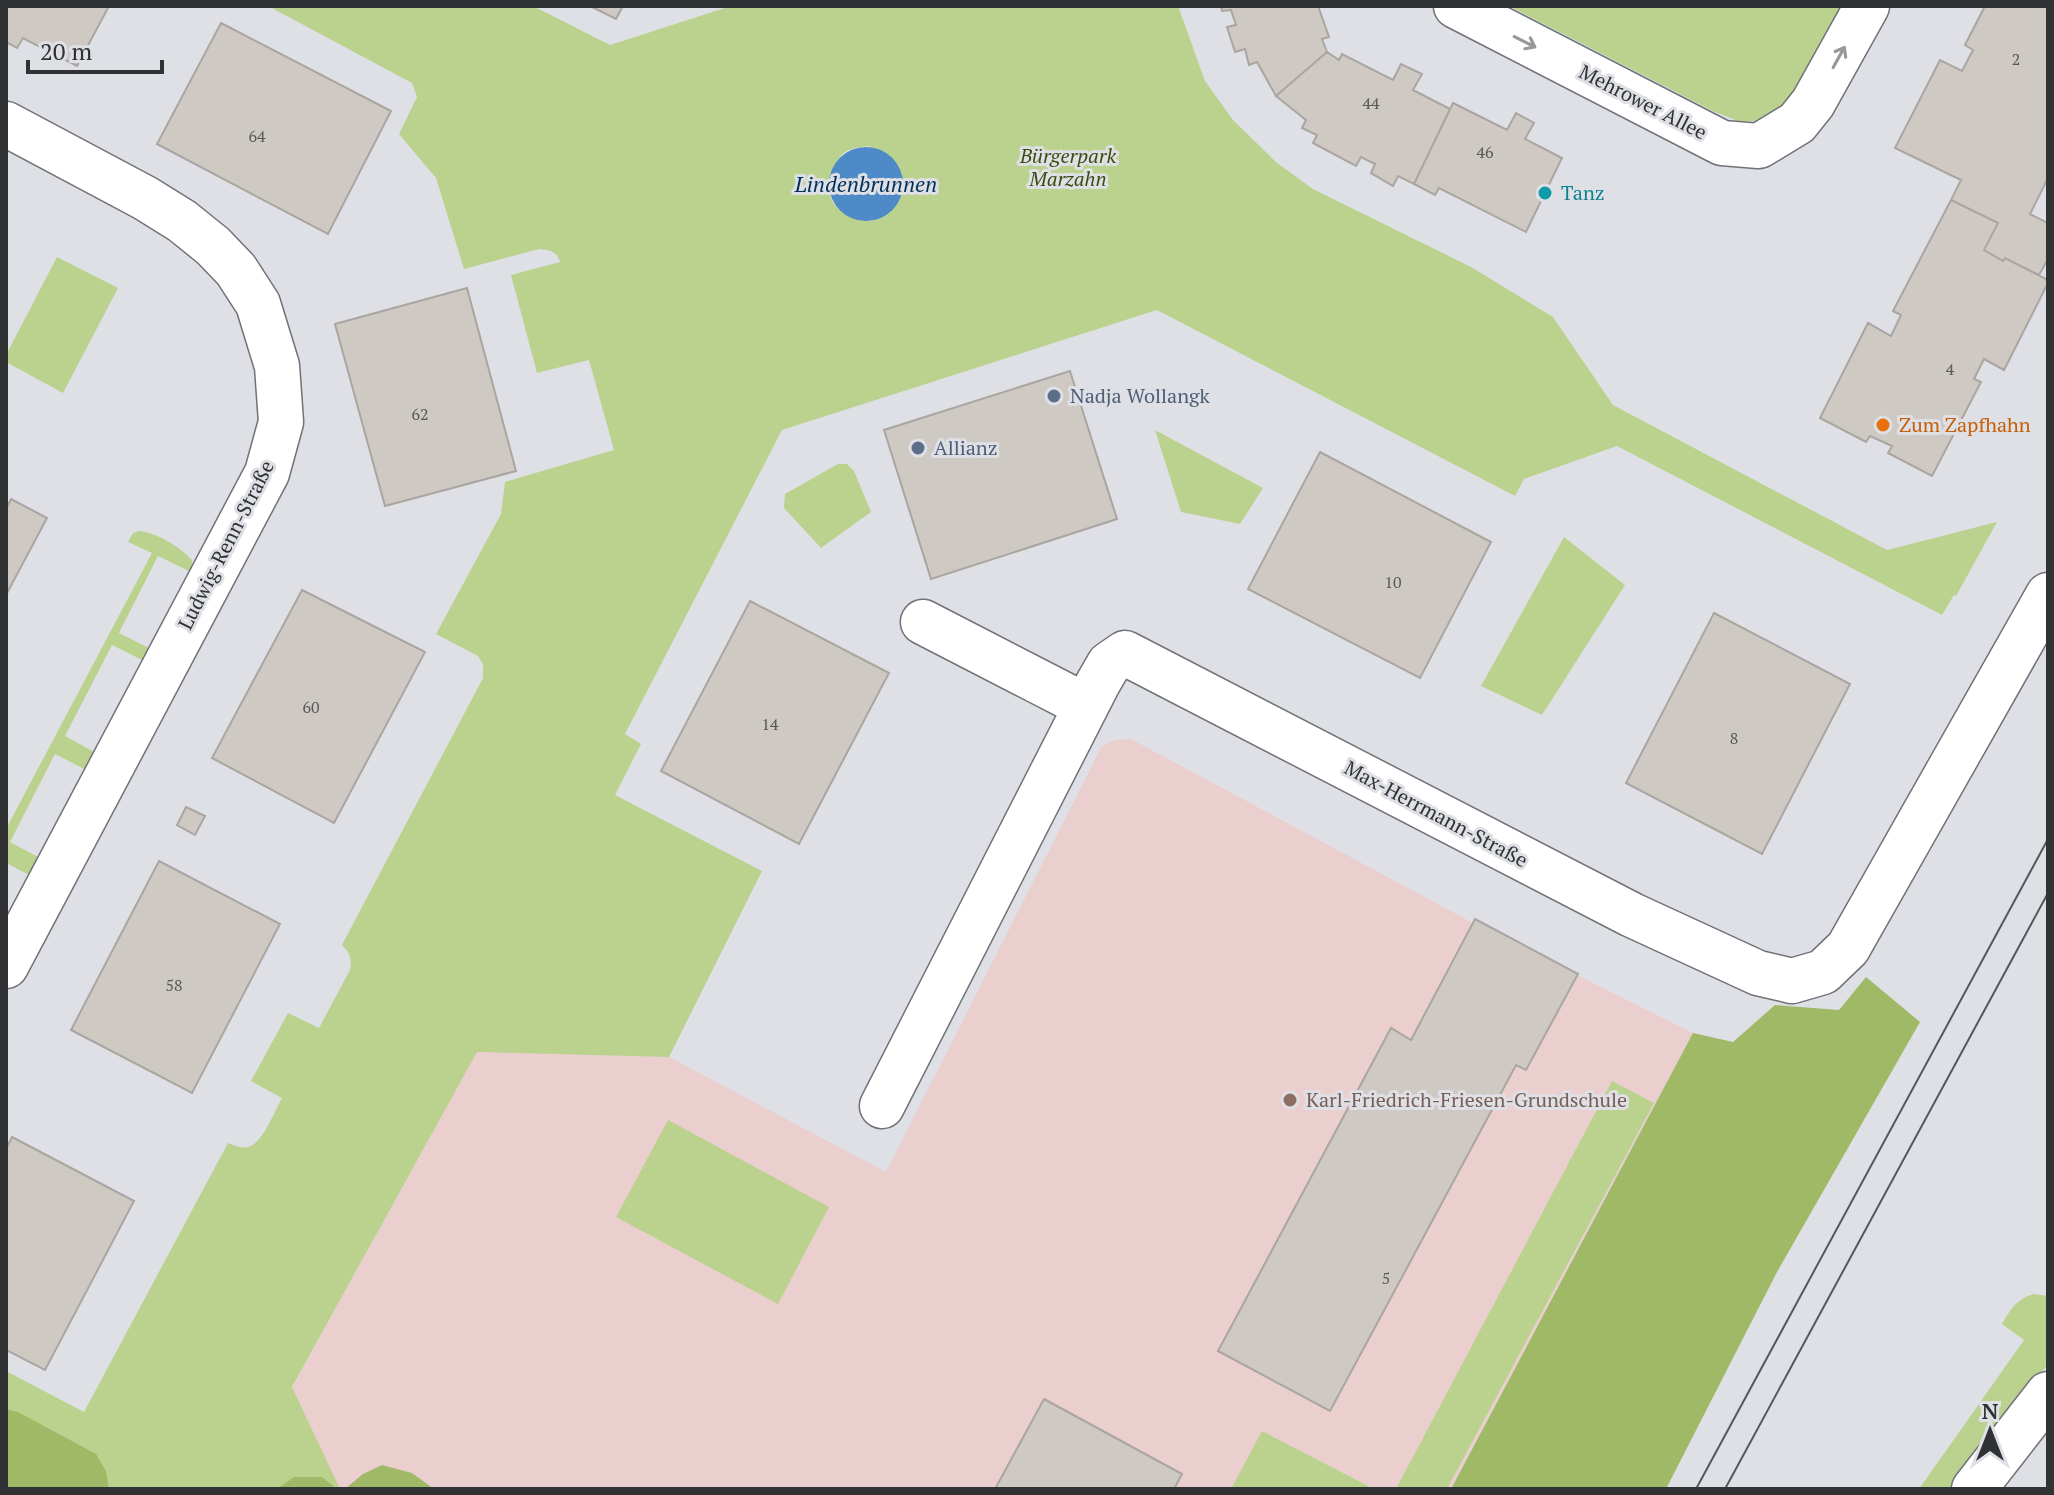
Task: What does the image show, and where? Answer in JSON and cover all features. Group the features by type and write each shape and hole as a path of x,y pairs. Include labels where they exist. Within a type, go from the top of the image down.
{"street":[{"name":"Mehrower Allee","path":"1456,6 1722,143 1759,146 1797,123 1813,103 1867,6"},
{"name":"Ludwig-Renn-Straße","path":"6,124 145,198 182,221 226,258 258,304 277,366 281,422 267,473 6,966"},
{"name":"Max-Herrmann-Straße","path":"882,1106 1086,706 1109,664 1125,653 1632,915 1758,973 1792,981 1823,972 1848,948 2048,595"},
{"path":"923,622 1086,706"},
{"path":"1974,1489 2048,1394"}],"shaded area":[{"name":"Karl-Friedrich-Friesen-Grundschule","path":"1131,739 1473,923 1693,1033 1451,1489 340,1489 292,1388 477,1051 669,1057 886,1172 1102,746 1116,740"}],"green space":[{"name":"Bürgerpark Marzahn","path":"268,6 533,6 610,45 731,6 1178,6 1205,81 1233,120 1277,163 1313,189 1471,267 1553,317 1613,405 1887,550 1997,522 1942,615 1617,446 1524,479 1515,496 1157,310 782,430 625,734 641,744 615,795 762,871 669,1057 477,1052 292,1387 340,1489 6,1489 6,1371 84,1412 228,1143 248,1147 259,1140 272,1119 282,1098 251,1081 288,1013 319,1028 350,970 350,956 342,945 483,678 483,664 478,656 436,634 501,514 505,482 614,450 589,360 537,373 511,275 560,262 557,255 539,249 464,269 436,178 399,134 417,97 412,83","holes":["870,146 890,212 867,221 851,217 837,207 830,191 842,154 853,148"]},
{"path":"1509,6 1847,6 1788,105 1763,121 1738,121"},
{"path":"57,257 118,288 63,393 6,362 6,355"},
{"path":"1155,430 1263,488 1240,524 1181,512"},
{"path":"838,464 847,464 854,471 871,512 821,548 784,508 785,494"},
{"path":"139,531 160,537 181,550 192,560 191,572 158,556 119,633 151,649 144,661 112,645 65,736 96,753 86,770 55,754 10,842 42,859 31,876 6,863 6,829 152,553 128,542 133,533"},
{"path":"1564,537 1625,585 1542,715 1481,686"},
{"path":"1866,977 1920,1022 1777,1272 1666,1489 1451,1489 1693,1033 1733,1042 1775,1005 1839,1010"},
{"path":"1612,1081 1654,1103 1447,1489 1396,1489"},
{"path":"668,1120 829,1207 778,1304 616,1217"},
{"path":"2034,1294 2048,1296 2048,1364 1951,1489 1919,1489 2024,1340 2002,1324 2018,1302"},
{"path":"6,1409 18,1412 96,1454 106,1471 109,1489 6,1489"},
{"path":"1262,1431 1374,1489 1231,1489"},
{"path":"382,1465 412,1473 434,1489 345,1489 363,1474"},
{"path":"294,1477 322,1477 337,1489 277,1489"}],"water":[{"name":"Lindenbrunnen","path":"859,147 873,147 887,153 897,163 903,184 897,205 887,215 873,221 859,221 845,215 835,205 829,191 829,177 835,163 845,153"}],"building":[{"path":"6,6 109,6 77,66 23,38 17,48 6,42"},
{"path":"590,6 623,6 616,19"},
{"path":"1221,6 1318,6 1329,37 1322,39 1327,52 1276,96 1257,62 1249,65 1245,49 1235,52 1227,27 1236,25 1231,10 1222,11"},
{"path":"1985,6 2048,6 2048,178 2030,214 2048,223 2048,259 2039,275 1984,250 1998,223 1951,200 1961,180 1895,148 1940,60 1962,71 1973,50 1965,45"},
{"path":"221,23 391,111 328,234 157,144"},
{"path":"1327,52 1339,60 1342,54 1393,80 1401,64 1422,74 1413,90 1450,109 1414,184 1398,176 1393,186 1371,173 1375,164 1361,157 1356,166 1313,143 1317,135 1302,128 1306,120 1276,96"},
{"path":"1453,103 1507,130 1516,113 1534,123 1525,139 1562,158 1526,232 1439,188 1435,195 1414,184"},
{"path":"1951,200 1998,223 1984,250 2048,280 2048,283 2004,370 1984,359 1974,379 1981,382 1932,476 1888,453 1892,446 1870,436 1866,442 1820,418 1868,323 1891,336 1901,315 1893,311"},
{"path":"467,288 516,471 385,506 335,324"},
{"path":"1070,371 1117,519 931,579 884,430"},
{"path":"1320,452 1491,542 1420,678 1248,589"},
{"path":"11,499 47,518 6,595 6,509"},
{"path":"302,590 425,652 334,823 212,758"},
{"path":"750,601 889,673 799,844 661,771"},
{"path":"1714,613 1850,684 1762,854 1626,783"},
{"path":"186,807 205,816 195,835 177,825"},
{"path":"159,861 280,924 192,1093 71,1030"},
{"path":"1475,919 1578,974 1526,1070 1516,1065 1330,1411 1218,1351 1391,1028 1411,1040"},
{"path":"12,1137 134,1201 45,1370 6,1350 6,1149"},
{"path":"1044,1399 1182,1474 1174,1489 995,1489"}],"tram line":[{"path":"1696,1489 2048,839"},
{"path":"1725,1489 2048,893"}],"place":[{"name":"Tanz","path":"1545,193"},
{"name":"Nadja Wollangk","path":"1054,396"},
{"name":"Zum Zapfhahn","path":"1883,425"},
{"name":"Allianz","path":"918,448"},
{"name":"Karl-Friedrich-Friesen-Grundschule","path":"1290,1100"}]}
